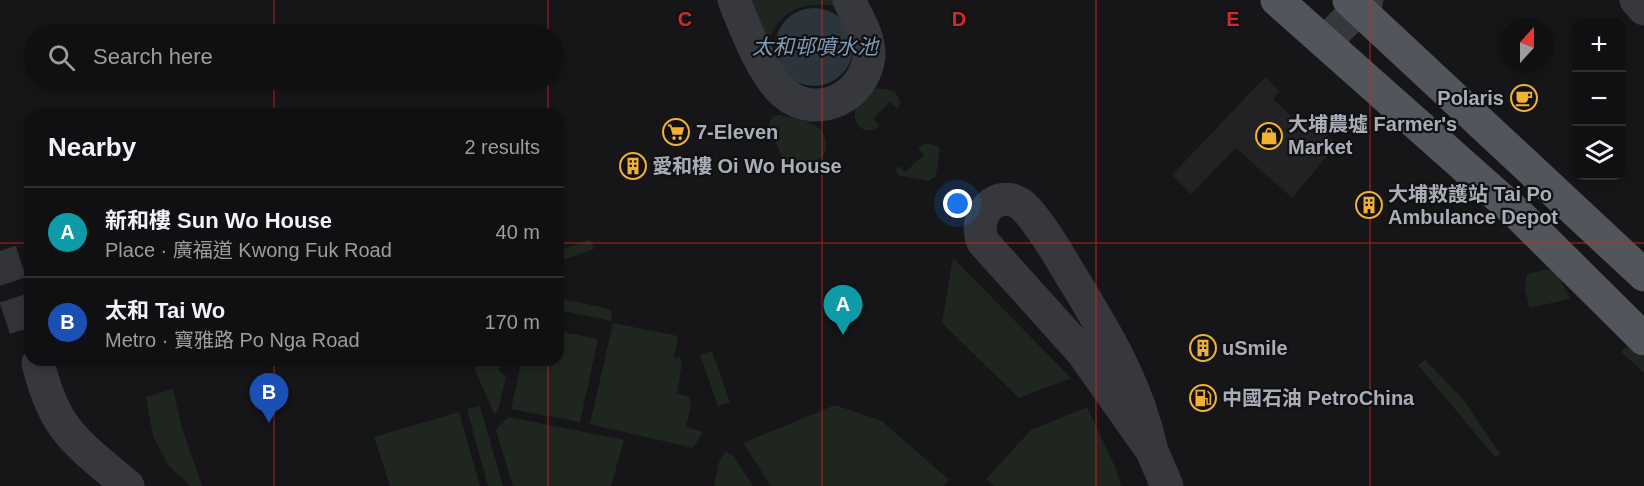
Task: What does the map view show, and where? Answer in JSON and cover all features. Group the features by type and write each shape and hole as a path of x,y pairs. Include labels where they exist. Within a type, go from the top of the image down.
{"main road":[{"path":"1278,0 1517,213 1644,339"},
{"path":"1358,3 1644,275"}],"street":[{"path":"734,0 756,51 782,92 794,100 811,105 828,104 847,97 858,85 866,70 869,54 867,40 849,0"},
{"path":"1325,42 1358,3"},
{"path":"1152,451 1082,352 983,242 979,226 981,218 988,207 995,202 1010,200 1021,204 1057,251 1127,376 1145,420 1152,451 1167,486"},
{"path":"39,366 46,391 60,420 74,437 128,486"}],"shaded area":[{"path":"747,0 840,0 836,6 811,5 790,12 775,27 766,50"},
{"name":"大埔農墟 Farmer's Market","path":"1265,77 1280,91 1273,99 1303,127 1311,119 1337,144 1292,198 1236,148 1191,194 1172,175"},
{"path":"876,89 892,91 898,96 900,104 897,109 890,102 873,118 880,126 871,130 863,130 855,119 855,111 858,102"},
{"path":"778,115 809,122 816,126 825,138 826,148 823,156 792,167 785,164 770,129 772,117"},
{"path":"925,143 940,149 936,176 929,181 898,175 896,169 899,166 905,172 924,155 918,148"},
{"path":"590,239 594,249 564,260 564,249"},
{"path":"953,258 1071,378 1019,398 942,323"},
{"path":"1555,268 1570,299 1529,308 1525,288 1527,274"},
{"path":"564,299 610,309 611,321 564,311"},
{"path":"613,323 678,336 674,358 680,357 682,363 677,393 689,397 691,405 686,427 703,432 693,448 590,424"},
{"path":"564,332 598,339 580,422 511,409 521,366 564,366"},
{"path":"1629,344 1644,358 1644,373 1621,352"},
{"path":"712,351 730,402 718,406 700,355"},
{"path":"1425,360 1463,399 1500,454 1495,457 1418,365"},
{"path":"474,366 500,366 499,371 506,376 498,411 494,414"},
{"path":"173,389 182,428 202,486 191,486 169,466 153,436 146,397"},
{"path":"835,405 882,421 949,480 943,486 771,486 743,443"},
{"path":"480,406 503,486 488,486 467,409"},
{"path":"1087,407 1115,467 1121,486 994,486 986,479 1031,430"},
{"path":"459,412 480,486 390,486 374,437"},
{"path":"508,417 624,440 611,486 513,486 496,430"},
{"path":"726,451 733,456 753,486 714,486 719,462"}],"water":[{"name":"太和邨噴水池","path":"814,8 829,11 846,25 853,47 850,62 836,79 814,86 799,83 782,69 775,47 778,32 792,15"}],"tunnel":[{"path":"0,251 24,324"}],"place":[{"name":"Polaris","path":"1524,98"},
{"name":"7-Eleven","path":"676,132"},
{"name":"大埔農墟 Farmer's Market","path":"1269,136"},
{"name":"愛和樓 Oi Wo House","path":"633,166"},
{"name":"大埔救護站 Tai Po Ambulance Depot","path":"1369,205"},
{"name":"新和樓 Sun Wo House","path":"843,335"},
{"name":"uSmile","path":"1203,348"},
{"name":"中國石油 PetroChina","path":"1203,398"},
{"name":"太和 Tai Wo","path":"269,423"}]}
